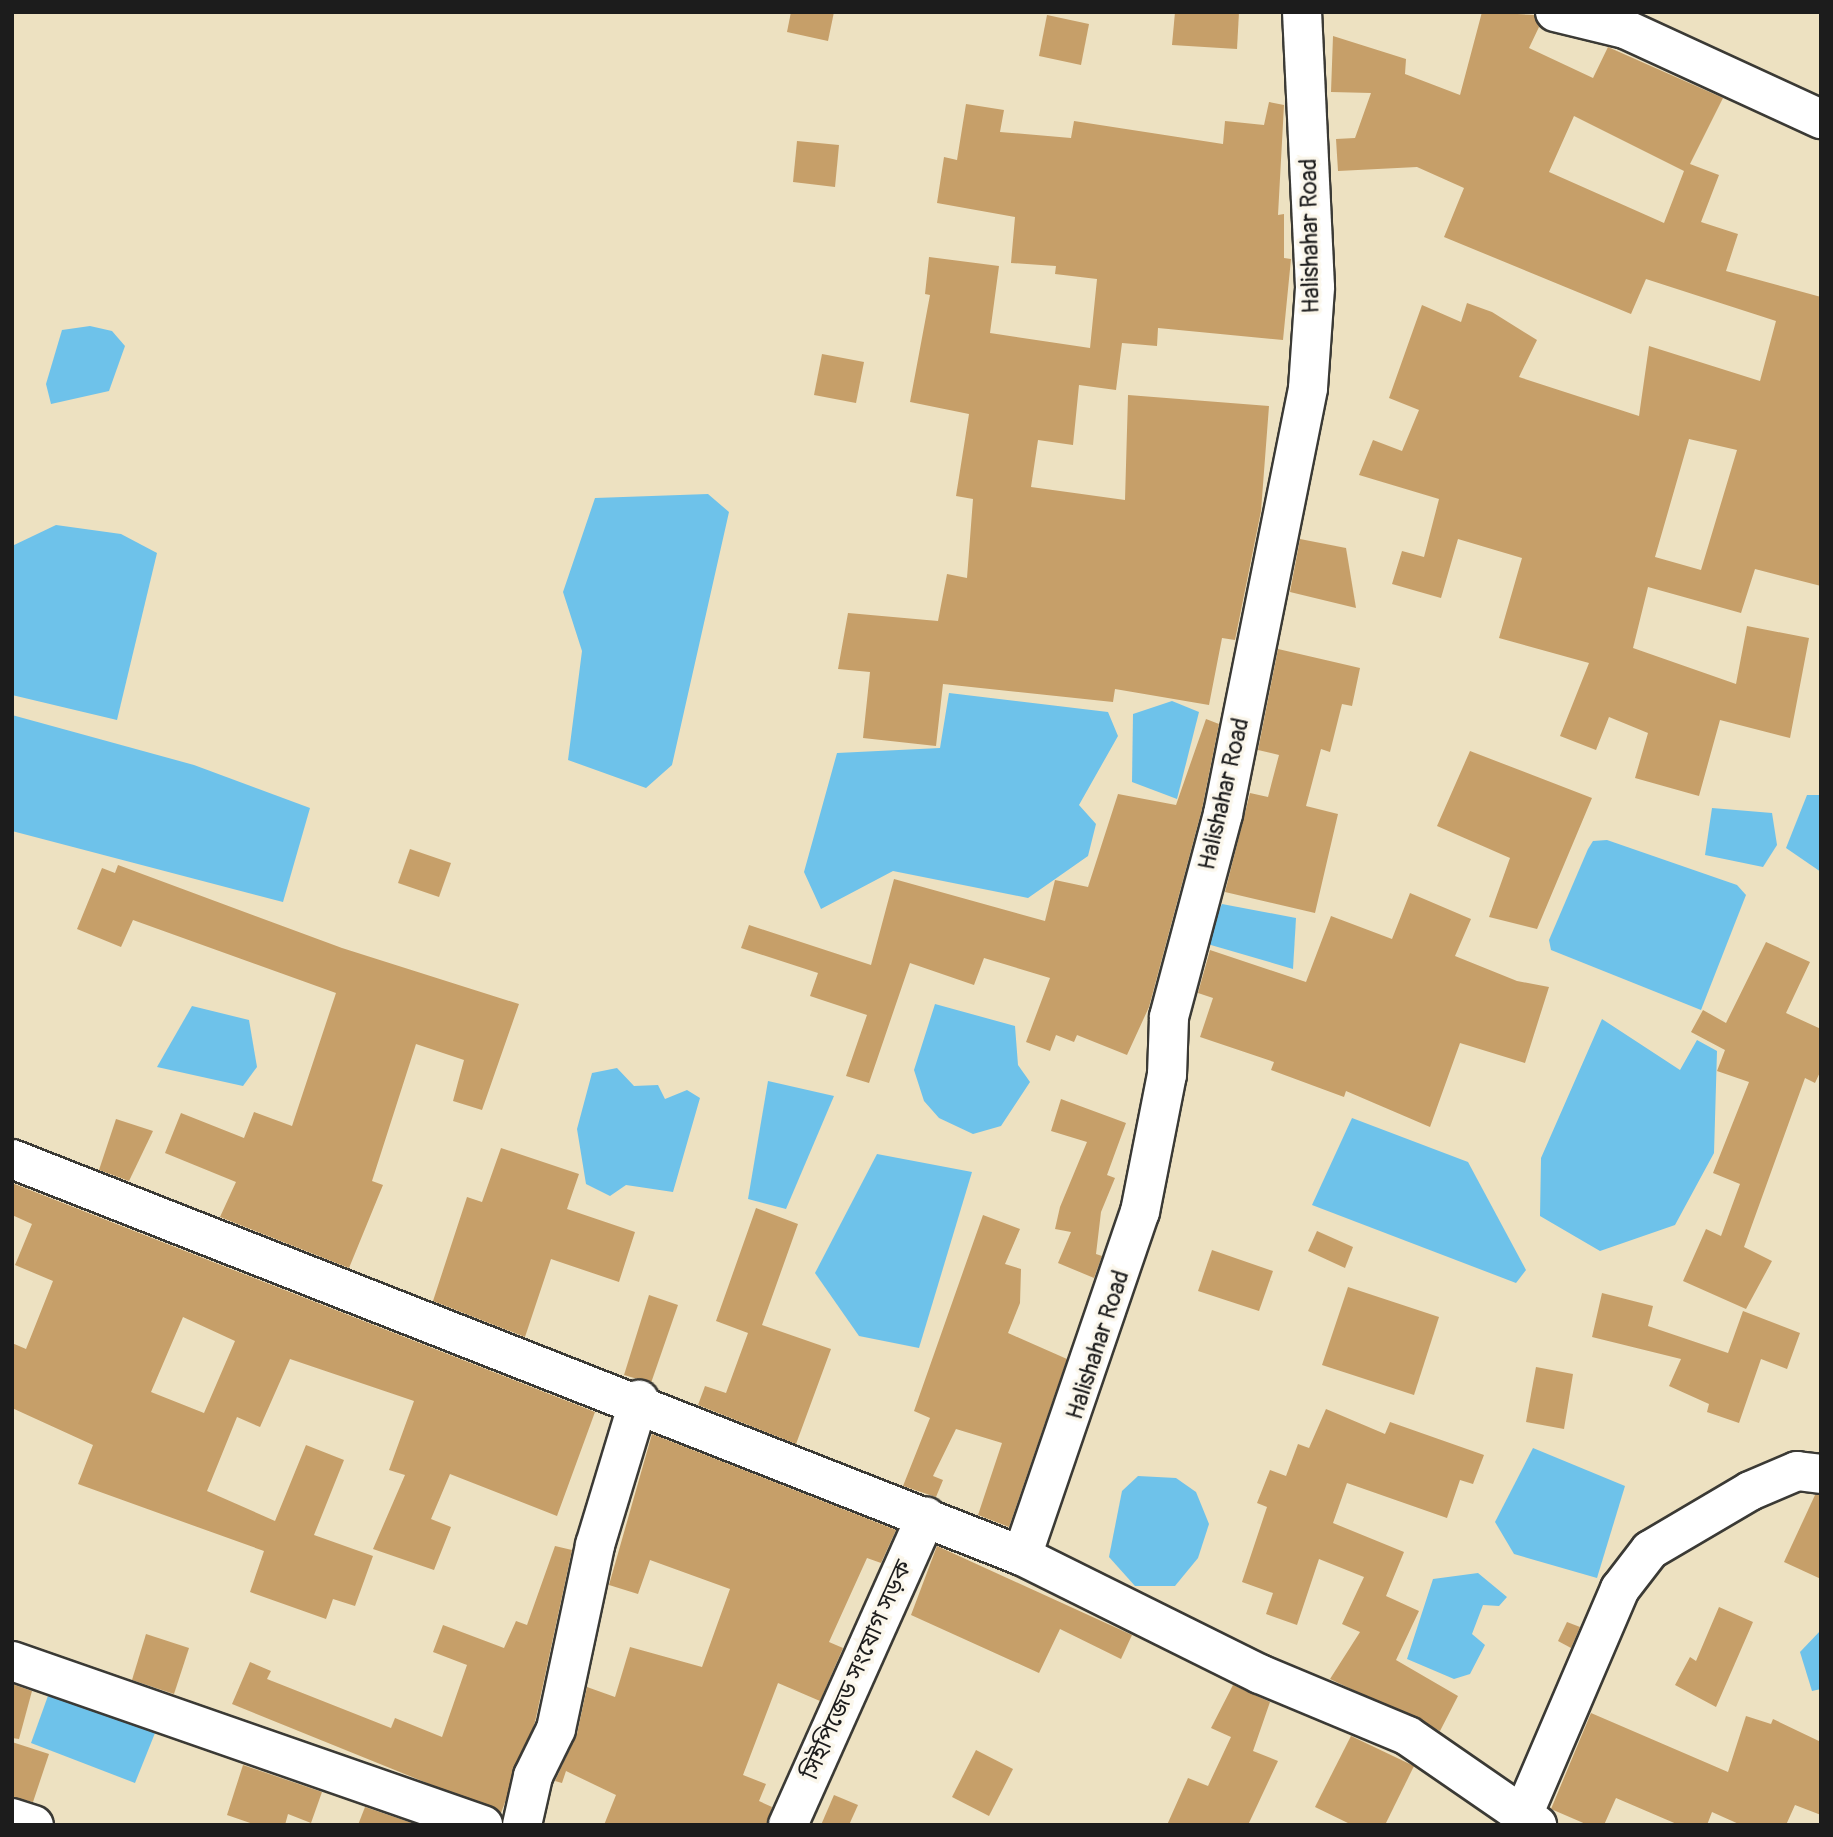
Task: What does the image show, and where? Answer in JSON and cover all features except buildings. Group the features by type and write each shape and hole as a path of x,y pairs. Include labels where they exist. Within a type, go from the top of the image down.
{"street":[{"name":"Halishahar Road","path":"1022,1556 1140,1212 1167,1075 1169,1017 1225,803 1308,388 1315,287 1302,12"},
{"path":"1555,12 1625,29 1821,120"},
{"path":"12,1159 639,1400 1022,1556 1260,1674 1408,1736 1530,1820 1620,1589 1650,1550 1750,1491 1797,1471 1821,1474"},
{"path":"522,1825 533,1776 556,1729 596,1545 639,1400"},
{"name":"সিইপিজেড সংযোগ সড়ক","path":"788,1825 926,1516"},
{"path":"12,1661 483,1825"},
{"path":"12,1818 34,1825"}],"water":[{"path":"90,326 112,331 125,346 109,391 51,404 46,384 62,330"},
{"path":"708,494 729,512 672,765 646,788 568,760 582,651 563,592 595,498"},
{"path":"56,525 121,534 157,553 117,720 12,695 12,546"},
{"path":"949,693 1108,712 1118,736 1079,805 1096,824 1088,856 1028,898 893,871 821,909 804,872 837,753 940,748"},
{"path":"1172,701 1199,712 1177,799 1132,782 1133,714"},
{"path":"12,715 194,765 310,808 283,902 12,831"},
{"path":"1807,795 1821,795 1821,872 1786,848"},
{"path":"1712,808 1772,813 1777,845 1763,867 1705,855"},
{"path":"1607,840 1737,885 1746,895 1701,1010 1551,950 1549,940 1588,849 1593,841"},
{"path":"1222,904 1296,918 1293,969 1204,943"},
{"path":"935,1004 1015,1026 1018,1065 1030,1082 1001,1126 973,1134 939,1118 924,1101 914,1070"},
{"path":"192,1006 249,1020 257,1067 243,1086 157,1067"},
{"path":"1602,1019 1680,1070 1697,1040 1717,1051 1714,1153 1675,1225 1600,1251 1540,1216 1541,1158"},
{"path":"617,1068 634,1086 658,1085 665,1099 687,1090 700,1098 673,1192 626,1185 610,1196 586,1184 577,1129 592,1073"},
{"path":"768,1081 834,1096 786,1209 748,1199"},
{"path":"1352,1118 1468,1162 1526,1270 1516,1283 1312,1205"},
{"path":"877,1154 972,1172 919,1348 859,1336 815,1273"},
{"path":"1533,1448 1625,1486 1597,1578 1514,1554 1495,1522"},
{"path":"1138,1476 1176,1478 1196,1492 1209,1524 1198,1558 1175,1586 1135,1586 1109,1557 1122,1491"},
{"path":"1478,1573 1507,1597 1499,1606 1483,1605 1472,1634 1485,1645 1470,1674 1454,1679 1407,1659 1433,1579"},
{"path":"1821,1630 1821,1689 1812,1691 1800,1652"},
{"path":"49,1693 155,1733 135,1783 31,1743"}]}
